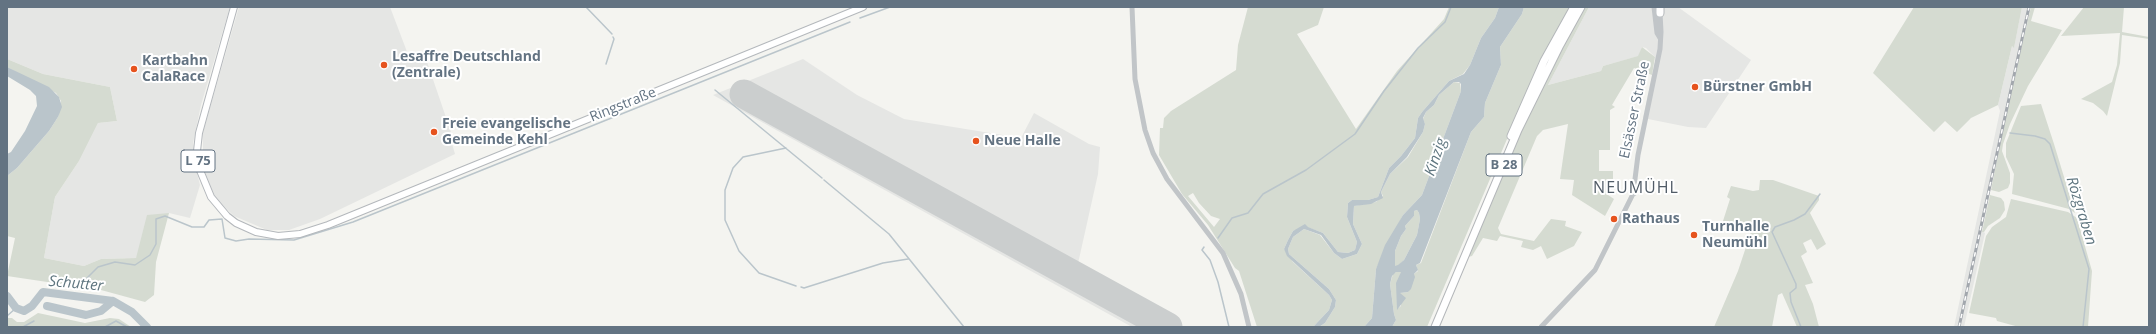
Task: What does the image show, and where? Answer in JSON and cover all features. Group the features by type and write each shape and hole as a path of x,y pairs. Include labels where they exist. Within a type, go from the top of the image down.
{"highway":[{"name":"B 28","path":"1431,327 1520,112 1547,55 1574,7"},
{"name":"B 28","path":"1435,327 1518,130 1560,45 1581,7"}],"main road":[{"name":"Ringstraße","path":"234,7 199,133 197,157 202,179 210,198 219,208 236,223 246,228 261,234 278,236 291,236 316,229 863,7"}],"street":[{"path":"1132,7 1135,79 1145,130 1153,153 1167,179 1222,253 1241,294 1249,327"},
{"name":"Elsässer Straße","path":"1541,327 1595,270 1634,190 1638,155 1658,67 1661,32 1657,10"}],"shaded area":[{"path":"7,7 230,7 201,105 193,143 194,161 200,185 190,218 169,213 136,258 101,259 84,266 44,258 55,197 79,161 98,123 117,121 110,87 43,74 7,59"},
{"path":"239,7 390,7 409,57 424,53 452,135 450,137 455,154 320,219 289,230 267,230 234,216 213,196 203,174 203,132"},
{"path":"1248,7 1324,7 1318,25 1297,34 1356,129 1397,71 1444,19 1449,7 1499,7 1495,18 1481,38 1470,65 1463,74 1449,81 1418,118 1415,138 1401,156 1389,168 1378,197 1368,200 1352,200 1348,203 1347,217 1357,242 1355,250 1348,253 1338,252 1323,233 1307,227 1293,231 1284,249 1293,262 1329,295 1332,300 1329,310 1313,327 1257,327 1239,271 1235,268 1208,225 1182,194 1159,155 1160,128 1163,128 1164,118 1171,111 1236,70 1238,45","holes":["1193,193 1199,203 1211,216 1220,219 1214,227 1188,196"]},
{"path":"1499,7 1524,7 1522,14 1500,47 1501,65 1485,103 1484,117 1471,132 1420,263 1416,265 1418,270 1414,274 1415,277 1411,289 1408,292 1400,293 1406,298 1397,310 1396,283 1401,272 1396,272 1392,276 1390,284 1396,320 1392,327 1364,327 1372,318 1376,269 1385,245 1403,215 1422,195 1461,91 1461,84 1459,82 1454,82 1439,95 1434,105 1426,112 1423,118 1425,124 1423,132 1407,157 1390,174 1381,192 1383,198 1371,204 1354,206 1353,224 1362,244 1357,254 1342,259 1334,253 1321,235 1304,229 1293,237 1288,249 1289,254 1329,289 1336,300 1335,307 1325,323 1319,327 1313,327 1329,310 1332,300 1329,295 1287,256 1284,249 1293,231 1305,224 1308,227 1323,233 1338,252 1348,253 1355,250 1357,242 1347,217 1348,203 1352,200 1368,200 1378,197 1389,168 1401,156 1415,138 1418,118 1449,81 1464,74 1470,65 1481,38 1495,18","holes":["1417,210 1420,219 1417,235 1404,260 1395,266 1395,251 1401,236 1406,229 1405,226 1414,216 1414,211"]},
{"path":"1524,7 1570,7 1533,78 1427,327 1392,327 1396,320 1390,284 1393,274 1396,272 1401,272 1397,309 1401,306 1399,293 1408,292 1414,274 1418,271 1416,265 1421,263 1471,132 1484,117 1485,103 1501,65 1500,47 1522,14"},
{"path":"1584,7 1589,7 1548,85 1601,71 1603,66 1638,56 1642,47 1655,57 1652,75 1634,68 1612,105 1615,107 1610,110 1610,150 1599,150 1599,171 1613,171 1613,186 1608,195 1614,199 1605,216 1572,195 1574,180 1560,179 1568,124 1543,130 1537,136 1498,228 1501,234 1534,241 1551,219 1566,221 1565,226 1582,232 1574,246 1547,259 1541,246 1533,250 1521,247 1523,241 1500,236 1497,241 1483,238 1472,256 1468,257 1532,106"},
{"path":"1589,7 1678,7 1751,60 1706,128 1688,127 1643,118 1655,61 1655,57 1646,48 1642,47 1639,56 1603,66 1601,71 1548,85"},
{"path":"1914,7 2022,7 2014,48 2012,46 1998,105 1971,118 1957,132 1945,121 1934,132 1873,73"},
{"path":"2022,7 2031,7 2007,109 1982,231 1985,233 1964,327 1954,327 2000,111 1998,105 2012,46 2014,47"},
{"path":"2031,7 2035,7 2031,21 2062,30 2028,86 2010,124 2002,151 2010,173 2010,183 2008,188 1999,192 1991,190 2007,109"},
{"path":"2084,7 2124,7 2122,32 2149,37 2149,39 2122,35 2120,63 2107,116 2093,103 2081,99 2112,82 2117,65 2120,33 2061,36"},
{"path":"7,59 43,74 110,87 117,121 98,123 79,161 55,197 44,258 84,266 101,259 136,258 147,215 169,213 156,262 154,295 145,302 101,290 7,276 15,238 7,236 7,176 17,168 49,131 58,117 61,101 56,93 7,67"},
{"path":"803,59 857,95 904,119 1021,138 1034,113 1089,144 1100,147 1098,174 1077,268 1182,327 1132,327 713,95"},
{"path":"7,67 49,87 59,97 62,107 58,117 49,131 17,168 7,176 7,154 11,152 25,131 37,106 36,96 30,90 7,76"},
{"path":"1454,82 1460,83 1461,91 1422,195 1403,215 1376,269 1372,318 1364,327 1319,327 1325,323 1335,307 1336,300 1329,289 1289,254 1288,249 1293,237 1304,229 1320,235 1334,253 1342,259 1357,254 1362,244 1353,224 1354,206 1376,202 1383,196 1381,192 1390,174 1408,157 1423,132 1425,124 1423,119 1426,112 1434,105 1439,95"},
{"path":"2041,104 2075,213 2069,209 2012,194 2014,174 2006,157 2006,143 2021,106"},
{"path":"1760,180 1773,180 1819,196 1819,200 1810,213 1826,244 1817,250 1811,239 1803,243 1807,252 1801,256 1813,283 1805,285 1813,304 1819,327 1797,327 1782,293 1778,295 1772,327 1714,327 1738,271 1751,232 1723,221 1730,199 1727,197 1731,186 1753,191 1759,190"},
{"path":"1990,195 2001,198 2004,202 2005,210 2000,218 1988,226 1984,232 1982,232"},
{"path":"2011,199 2068,212 2077,218 2092,271 2088,327 2019,327 1997,321 1996,318 1969,313 1986,236 1992,227 2006,217"},
{"path":"1417,210 1420,219 1417,235 1404,260 1398,266 1394,266 1395,251 1401,236 1406,229 1405,226 1414,216 1414,211"},
{"path":"38,313 85,323 110,318 119,319 131,327 7,327 7,318 12,318 17,322 24,322"}],"waterway":[{"path":"586,7 612,34"},
{"path":"860,18 890,7"},
{"path":"1218,238 1232,218 1248,213 1263,194 1306,170 1355,134 1384,91 1418,48 1445,22 1451,7"},
{"path":"87,278 98,267 115,262 135,265 150,255 156,244 156,219 165,216 192,227 204,227 209,220 222,219 225,238 236,241 249,239 294,240 353,222 850,22"},
{"path":"606,64 614,39 613,37"},
{"path":"715,90 822,178"},
{"name":"Rözgraben","path":"2010,133 2035,136 2045,139 2050,144 2089,269 2083,327"},
{"path":"786,148 743,157 733,168 725,190 725,220 739,251 759,273 796,286"},
{"path":"824,180 889,234 964,327"},
{"name":"Rözgraben","path":"1801,327 1791,302 1790,293 1796,288 1796,284 1772,232 1775,227 1805,214 1820,194"},
{"path":"1204,247 1202,250 1210,260 1218,282 1229,327"},
{"path":"801,287 804,288 883,263 908,259"},
{"name":"Schutter","path":"7,296 16,308 24,311 32,306 43,292 113,301 132,312 147,327"},
{"path":"47,306 86,315 101,311 113,301"},
{"path":"7,316 16,308"},
{"path":"23,327 34,321"},
{"path":"105,327 116,321 127,327"}],"runway":[{"path":"744,94 1168,327"}],"railway":[{"path":"1959,327 2029,7"}],"place":[{"name":"Lesaffre Deutschland (Zentrale)","path":"384,65"},
{"name":"Kartbahn CalaRace","path":"134,69"},
{"name":"Bürstner GmbH","path":"1695,87"},
{"name":"Freie evangelische Gemeinde Kehl","path":"434,132"},
{"name":"Neue Halle","path":"976,141"},
{"name":"Rathaus","path":"1614,219"},
{"name":"Turnhalle Neumühl","path":"1694,235"}],"district":[{"name":"NEUMÜHL","path":"1636,188"}],"water label":[{"name":"Kinzig","path":"1436,157"}]}
